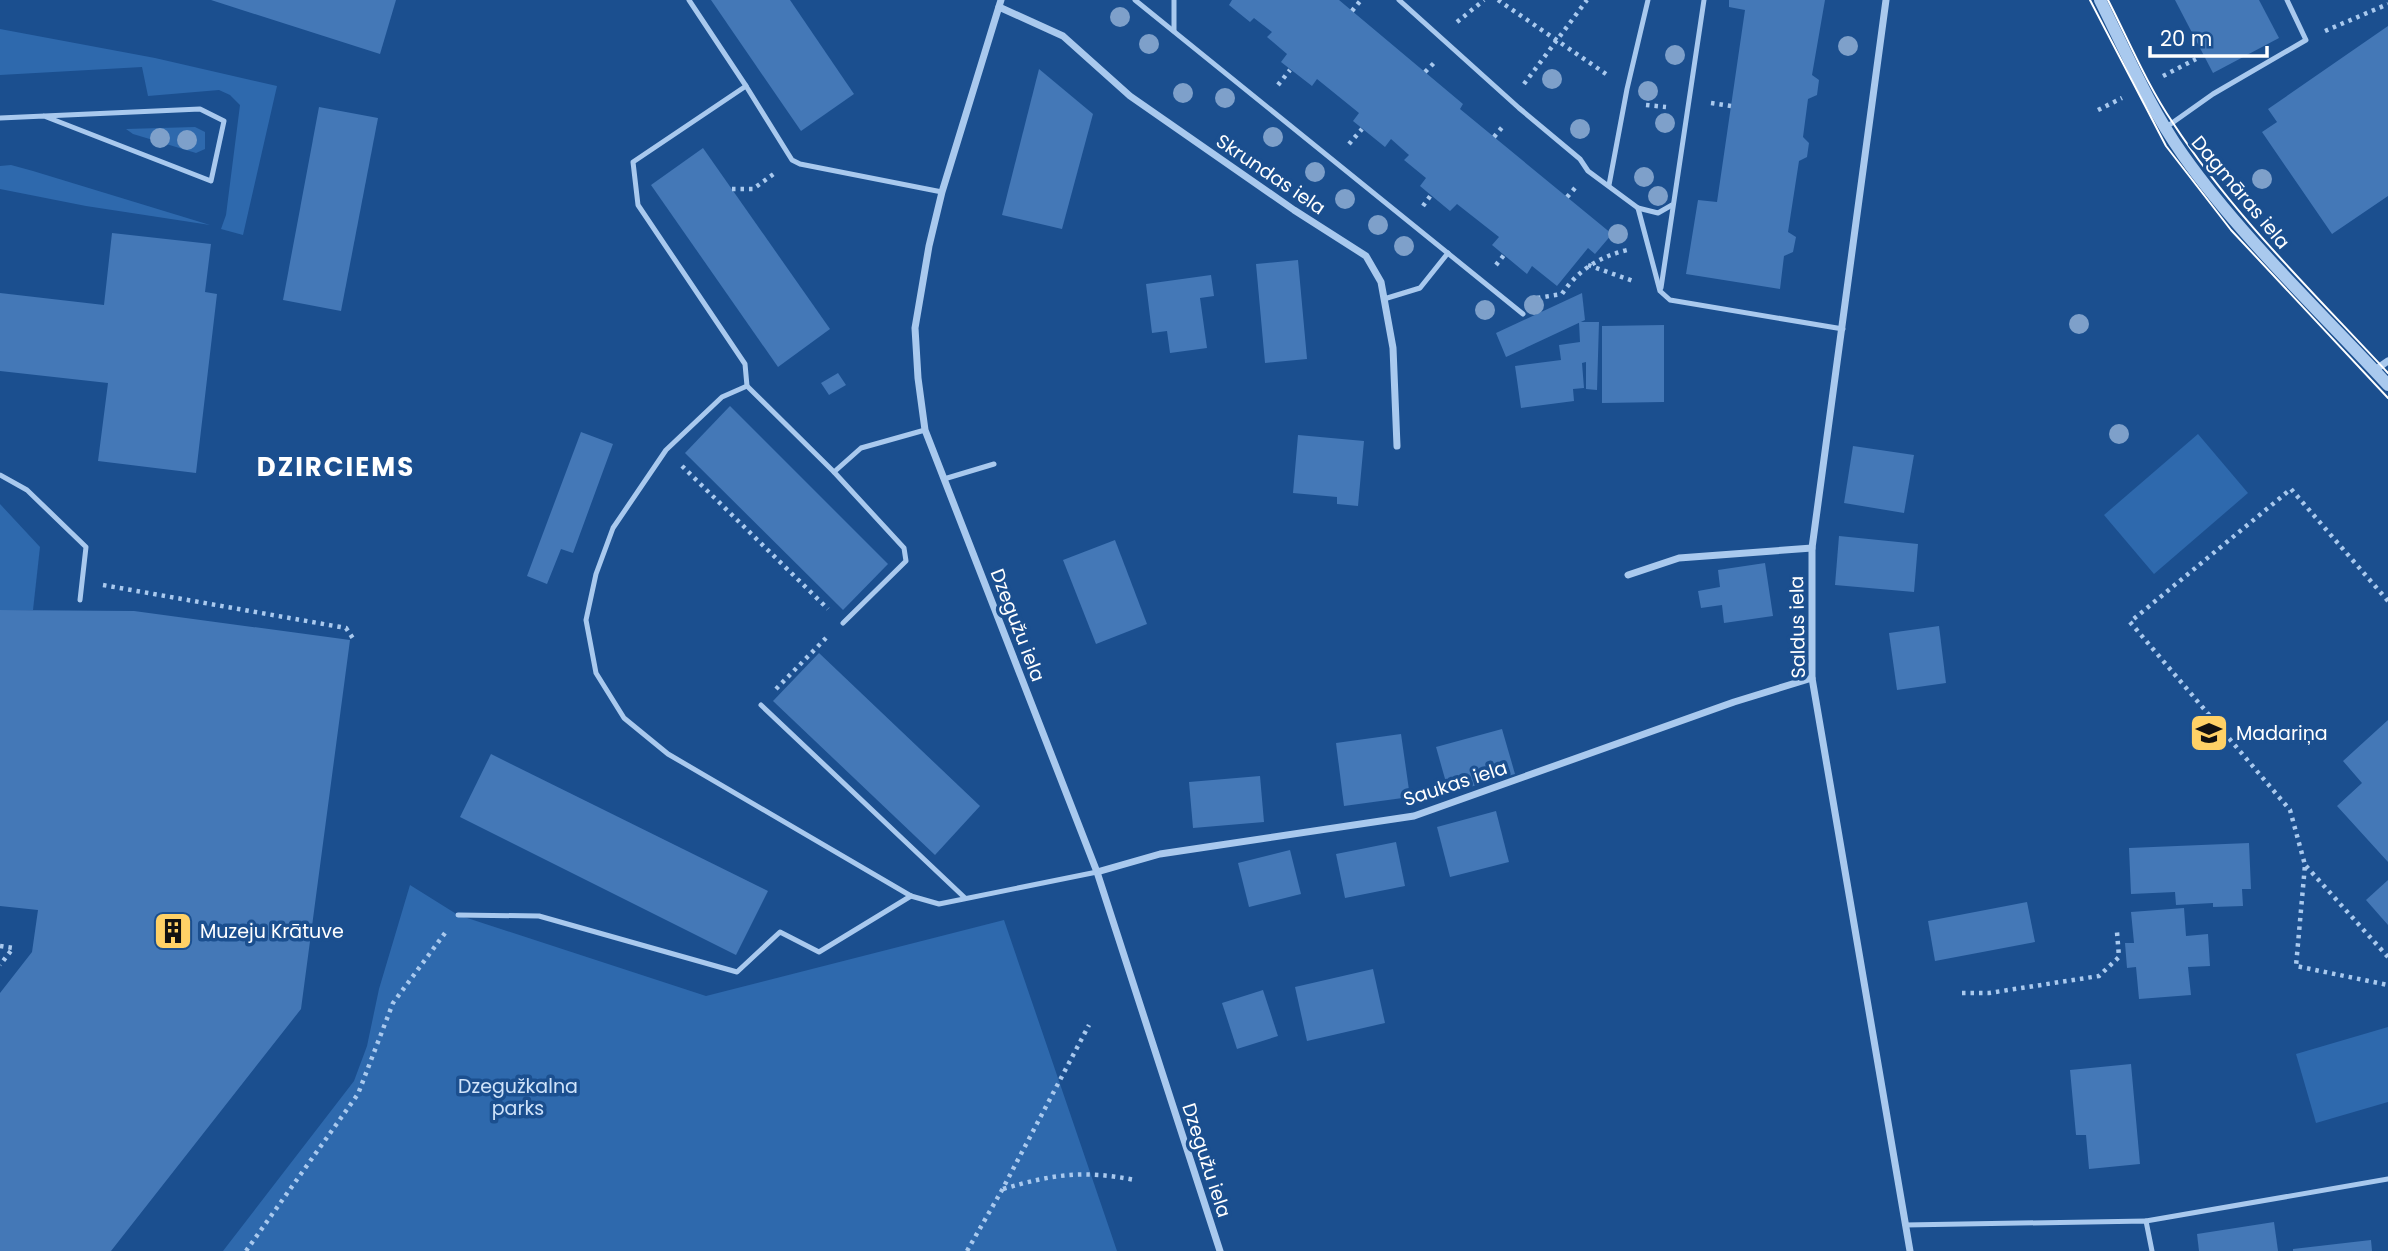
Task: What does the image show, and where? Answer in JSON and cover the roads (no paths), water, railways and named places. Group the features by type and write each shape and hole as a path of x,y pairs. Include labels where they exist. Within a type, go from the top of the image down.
{"street":[{"name":"Saldus iela","path":"1886,0 1812,548 1812,678 1910,1251"},
{"name":"Dagmāras iela","path":"2100,0 2165,128 2184,156 2234,219 2388,385"},
{"name":"Dzegužu iela","path":"1000,4 942,192 929,246 915,328 925,430 1097,872 1220,1251"},
{"name":"Skrundas iela","path":"1000,4 1063,36 1130,96 1294,210 1366,256 1381,282 1393,348 1397,446"},
{"path":"2375,370 2388,361"},
{"path":"1628,575 1679,558 1812,548"},
{"name":"Saukas iela","path":"1097,872 1160,854 1414,816 1734,702 1812,678"}],"lane":[{"path":"689,0 792,160 800,164 942,192"},
{"path":"1135,0 1523,314"},
{"path":"1174,0 1174,31"},
{"path":"1399,0 1580,159 1588,171 1638,208 1658,213 1672,205"},
{"path":"1609,185 1627,89 1648,0"},
{"path":"1660,291 1704,0"},
{"path":"2165,128 2213,94 2306,40 2287,0"},
{"path":"746,86 633,162 638,205 745,364 747,386 834,472 904,548 906,561 843,624"},
{"path":"0,118 200,108 224,121 211,181 44,116"},
{"path":"1638,208 1660,291 1670,300 1843,329"},
{"path":"1384,299 1420,288 1448,253"},
{"path":"747,386 722,397 666,450 613,528 596,574 586,620 596,673 624,718 668,754 911,896 939,904 1097,872"},
{"path":"834,472 861,448 925,430"},
{"path":"944,479 994,464"},
{"path":"0,475 27,490 86,547 80,600"},
{"path":"761,705 965,898"},
{"path":"458,915 539,916 737,972 780,932 819,952 911,896"},
{"path":"1905,1225 2146,1221 2388,1179"},
{"path":"2146,1221 2152,1251"}],"tram line":[{"path":"2090,0 2166,146 2231,230 2388,398"},
{"path":"2108,0 2155,94 2196,157 2275,252 2388,373"}],"place":[{"name":"Madariņa","path":"2209,733"},
{"name":"Muzeju Krātuve","path":"173,931"}],"district":[{"name":"DZIRCIEMS","path":"336,467"}],"park label":[{"name":"Dzegužkalna parks","path":"518,1097"}]}
